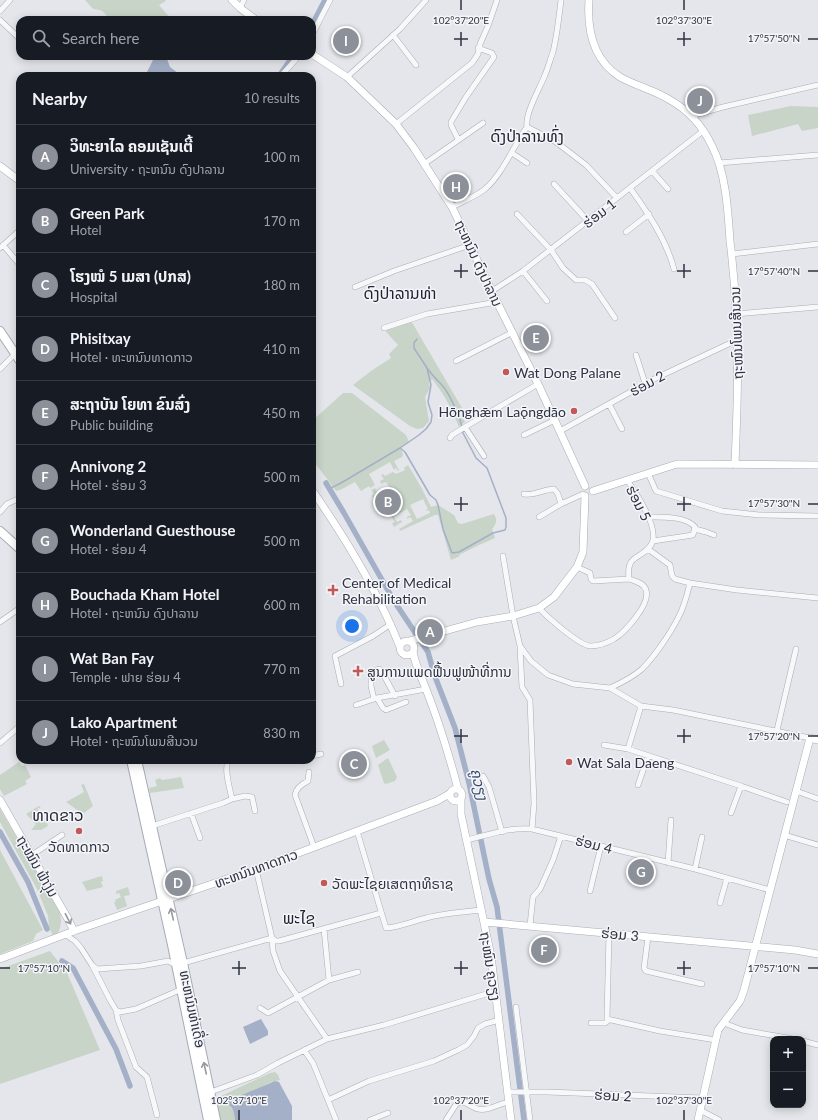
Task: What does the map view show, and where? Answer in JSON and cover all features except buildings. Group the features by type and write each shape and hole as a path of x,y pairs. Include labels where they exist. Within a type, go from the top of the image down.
{"main road":[{"path":"1,335 16,354"},
{"path":"0,531 16,545"},
{"path":"132,764 165,900"},
{"path":"138,764 152,826 165,900"},
{"name":"ທະຫນົນທ່າເດື່ອ","path":"165,900 207,1093 208,1120"},
{"name":"ທະຫນົນທ່າເດື່ອ","path":"180,964 182,989 207,1093 216,1120"}],"street":[{"path":"0,11 10,0"},
{"path":"232,0 251,16"},
{"path":"240,8 244,0"},
{"path":"316,27 330,0"},
{"path":"347,77 393,35 426,0"},
{"path":"396,124 466,68 478,54 478,48 488,26 497,0"},
{"path":"452,207 486,188 512,153 527,127 526,123 529,113 553,52 558,30 561,0"},
{"name":"ຖະໜົນໂພນສີນວນ","path":"588,0 590,36 607,67 621,77 669,99 691,116 703,131 712,146 719,163 726,198 736,314 738,398 735,465"},
{"path":"0,20 16,35"},
{"path":"393,35 416,65"},
{"path":"458,139 451,122 466,97 494,57 492,53 478,48"},
{"name":"ຖະຫນົນ ດົງປາລານ","path":"316,57 347,77 396,124 452,207 555,420 584,492 582,552 577,567 554,597 538,608 513,616 470,624 426,637 412,644 408,655 403,654"},
{"path":"285,72 295,60"},
{"path":"691,116 818,85"},
{"path":"424,164 483,123"},
{"path":"527,127 556,142 586,165 617,198"},
{"name":"ຮ່ອມ 1","path":"492,290 523,271 551,250 703,131"},
{"path":"512,153 528,163"},
{"path":"719,163 818,155"},
{"path":"0,166 16,178"},
{"path":"652,171 668,189"},
{"path":"554,184 588,221"},
{"path":"630,188 648,214 669,252 674,269"},
{"path":"517,214 551,250 563,268 576,280 585,280 592,284 615,318"},
{"path":"626,232 648,214"},
{"path":"16,234 2,247 16,261"},
{"path":"732,254 818,244"},
{"path":"355,287 470,245"},
{"path":"523,271 547,301"},
{"path":"384,328 427,314 497,302"},
{"path":"736,314 818,307"},
{"path":"456,361 512,332"},
{"name":"ຮ່ອມ 2","path":"560,431 674,368 736,340"},
{"path":"636,355 645,384"},
{"path":"0,369 16,358"},
{"path":"450,438 459,430 538,384"},
{"path":"609,404 622,429"},
{"path":"524,435 555,420"},
{"path":"467,426 484,456"},
{"path":"538,517 584,492 590,496 593,490 678,464 818,465"},
{"path":"648,473 656,490 708,508 759,515 818,516"},
{"name":"ຮ່ອມ 5","path":"627,480 644,507 648,517 653,541"},
{"path":"524,494 534,495 544,490 554,488 558,494 561,504"},
{"path":"316,496 357,561 391,624 400,647 400,651 417,670"},
{"path":"0,512 7,504 16,500"},
{"path":"648,517 667,517 682,520 693,524 695,529 714,535"},
{"path":"629,579 630,563 632,559 648,549 653,541 691,536 695,529"},
{"path":"648,549 671,566 672,576 675,579 690,583 738,590 818,598"},
{"path":"503,556 513,616 520,646 522,687 530,700 534,803 532,829"},
{"path":"538,608 581,643 590,646 608,642 627,628 645,603 646,591 644,586 629,579 593,581 590,573 577,567"},
{"path":"610,688 638,672 650,658 678,618 690,583"},
{"path":"0,622 16,611"},
{"path":"391,624 412,644 417,670 426,689 453,769 458,789 454,789 451,796"},
{"path":"341,684 335,656 391,624"},
{"path":"400,647 402,643 412,644"},
{"path":"520,646 532,661 548,675 573,684 610,688 641,706 673,710 777,730 818,740"},
{"path":"777,730 796,649"},
{"path":"395,696 381,670 379,669 371,672 371,686 376,699 382,708 386,710 406,702"},
{"path":"356,705 376,699 426,689"},
{"path":"628,749 641,706"},
{"path":"0,742 16,729"},
{"path":"698,1120 718,1030 740,1001 810,738"},
{"path":"604,745 628,749 787,802"},
{"path":"316,755 321,754"},
{"path":"638,785 648,756"},
{"path":"228,764 226,770 232,798"},
{"path":"451,796 453,769"},
{"path":"309,772 308,781 296,791 295,794 314,847"},
{"path":"483,776 489,787 502,832"},
{"path":"731,813 741,786"},
{"name":"ຖະໜົນ ຄູວຽງ","path":"458,789 461,792 461,814"},
{"path":"796,791 818,799"},
{"path":"152,826 223,803 232,798 245,796 252,797 255,812"},
{"path":"451,796 459,800 461,798"},
{"name":"ທະຫນົນທາດກາວ","path":"0,959 74,931 256,869 451,796"},
{"name":"ຖະໜົນ ຄູວຽງ","path":"451,796 461,814 469,840 482,910 487,922 499,1020 510,1092 509,1102 511,1120"},
{"name":"ຖະໝົນ ຟ້າງຸ່ມ","path":"0,800 32,854 74,931"},
{"path":"192,813 200,838"},
{"path":"668,863 671,820"},
{"name":"ຮ່ອມ 4","path":"469,840 502,832 532,829 770,890"},
{"path":"356,831 386,928 400,926 445,914 482,910"},
{"path":"32,854 62,835"},
{"path":"784,835 818,845"},
{"path":"530,925 533,897 540,889 553,860 561,836"},
{"path":"695,870 702,837"},
{"path":"590,891 601,846"},
{"path":"256,869 272,938 273,951 280,971 327,1039"},
{"path":"720,903 727,878"},
{"path":"66,935 76,941 97,969 106,970 168,961 180,964 272,938 279,941 381,913"},
{"name":"ຮ່ອມ 3","path":"487,922 755,946 818,954"},
{"path":"324,929 329,980"},
{"path":"609,933 606,1018 609,1020"},
{"path":"648,937 644,968 646,971 702,984"},
{"path":"92,964 103,988 116,1010 118,1020 136,1067 147,1077 157,1115"},
{"path":"260,1008 268,1013 329,980 358,972"},
{"path":"116,1010 120,1012 136,1009 182,989"},
{"path":"207,1093 257,1075 327,1039 384,1025 496,992"},
{"path":"516,1007 525,1093 530,1120"},
{"path":"328,1100 369,1081 434,1061 458,1050 467,1045 478,1028 485,1024 499,1020"},
{"path":"591,1022 605,1023 609,1020 660,1031 716,1040"},
{"path":"724,1022 742,1030 776,1036"},
{"path":"806,1042 818,1045"},
{"path":"304,1050 313,1063 336,1120"},
{"name":"ຮ່ອມ 2","path":"510,1092 702,1098"},
{"path":"446,1120 457,1103 460,1102 479,1110 509,1102"},
{"path":"700,1110 719,1120"},
{"path":"370,1120 388,1113"}],"green space":[{"path":"85,0 165,0 166,1 159,5 169,16 107,16 103,12 93,9"},
{"path":"791,106 818,107 818,128 802,131 798,124 752,136 748,115"},
{"path":"410,319 462,408 459,411 465,422 459,427 454,414 432,379 429,382 430,388 425,397 429,421 423,428 417,429 410,426 353,385 391,358 389,354 398,345 384,328"},
{"path":"343,393 352,393 406,435 409,442 400,448 403,454 402,457 394,461 399,470 398,471 396,468 394,470 390,462 369,474 375,485 370,488 369,486 361,491 355,482 336,491 316,464 316,417"},
{"path":"408,465 431,507 438,505 454,515 458,523 462,524 494,514 496,522 492,529 495,538 451,560 438,515 400,531 399,529 413,521 410,517 407,519 407,517 411,515 407,509 394,517 397,522 401,520 402,522 394,527 392,523 395,522 388,512 381,515 376,505 381,502 377,496 373,498 372,495 374,494 371,490 375,488 382,500 393,493 386,482 381,484 380,481 384,479 381,475 383,474 385,476 393,472 396,474 405,470 404,468","holes":["423,499 428,509 426,510 429,510 430,513 417,519 410,505"]},
{"path":"384,740 390,750 376,758 372,746"},
{"path":"388,758 397,777 395,781 386,784 384,783 378,765"},
{"path":"16,764 20,764 22,766 25,765 31,777 25,781 27,784 4,796 0,789 0,775"},
{"path":"181,777 184,788 150,793 149,788 157,786 155,780 160,778 162,780"},
{"path":"84,784 93,806 84,813 80,812 66,802 84,792 81,785"},
{"path":"39,806 41,807 37,809 40,814 36,819 40,823 43,821 47,823 48,826 41,830 31,830 36,824 26,814"},
{"path":"0,809 60,913 61,924 57,935 53,936 49,927 48,916 37,889 0,822"},
{"path":"0,850 43,930 36,934 33,941 0,954"},
{"path":"102,876 103,881 101,882 103,887 87,891 82,882"},
{"path":"128,887 130,895 124,896 127,906 117,910 114,902 121,897 119,893 116,894 116,891"},
{"path":"50,951 67,973 100,1050 0,1084 0,969"},
{"path":"275,1072 280,1080 271,1082 230,1105 234,1111 235,1120 219,1120 217,1104 219,1097"}],"water":[{"path":"153,60 167,60 170,67 177,72 147,72"},
{"path":"261,1019 268,1031 268,1035 250,1044 243,1027"},
{"path":"275,1081 279,1082 292,1106 292,1120 235,1120 234,1112 231,1106 226,1104 228,1101"}],"waterway":[{"path":"316,17 325,0"},
{"path":"282,72 290,60"},
{"path":"417,339 414,343 414,348 427,368 431,385 428,402 432,415 431,422 419,435 400,448 405,452 430,495 436,500 443,529 452,553 459,552 493,533 505,530 506,527 506,518 487,468 476,458 462,431"},
{"path":"427,368 451,398 462,427"},
{"path":"329,489 400,448"},
{"name":"ຄູວຽງ","path":"326,483 394,601 428,652 434,674 455,728 469,783 489,879 497,907 524,1120"},
{"path":"0,832 28,882 47,929"},
{"path":"62,961 73,968 116,1049 130,1086"}],"place":[{"name":"Wat Ban Fay","path":"346,41"},
{"name":"Lako Apartment","path":"700,101"},
{"name":"Bouchada Kham Hotel","path":"456,187"},
{"name":"ສະຖາບັນ ໂຍທາ ຂົນສົ່ງ","path":"536,338"},
{"name":"Wat Dong Palane","path":"506,372"},
{"name":"Hōnghǣm Laǭngdāo","path":"574,411"},
{"name":"Green Park","path":"388,502"},
{"name":"Center of Medical Rehabilitation","path":"333,590"},
{"name":"ວິທະຍາໄລ ຄອມເຊັນເຕີ້","path":"430,632"},
{"name":"ສູນການແພດຟື້ນຟູໜ້າທີ່ການ","path":"358,671"},
{"name":"Wat Sala Daeng","path":"569,762"},
{"name":"ໂຮງໝໍ 5 ເມສາ (ປກສ)","path":"354,764"},
{"name":"ວັດທາດກາວ","path":"79,831"},
{"name":"Wonderland Guesthouse","path":"641,872"},
{"name":"Phisitxay","path":"178,883"},
{"name":"ວັດພະໄຊຍເສຕຖາທິຣາຊ","path":"324,883"},
{"name":"Annivong 2","path":"544,950"}],"district":[{"name":"ດົງປ່າລານທົ່ງ","path":"527,135"},
{"name":"ດົງປ່າລານທ່າ","path":"400,292"},
{"name":"ທາດຂາວ","path":"58,814"},
{"name":"ພະໄຊ","path":"299,917"}]}
